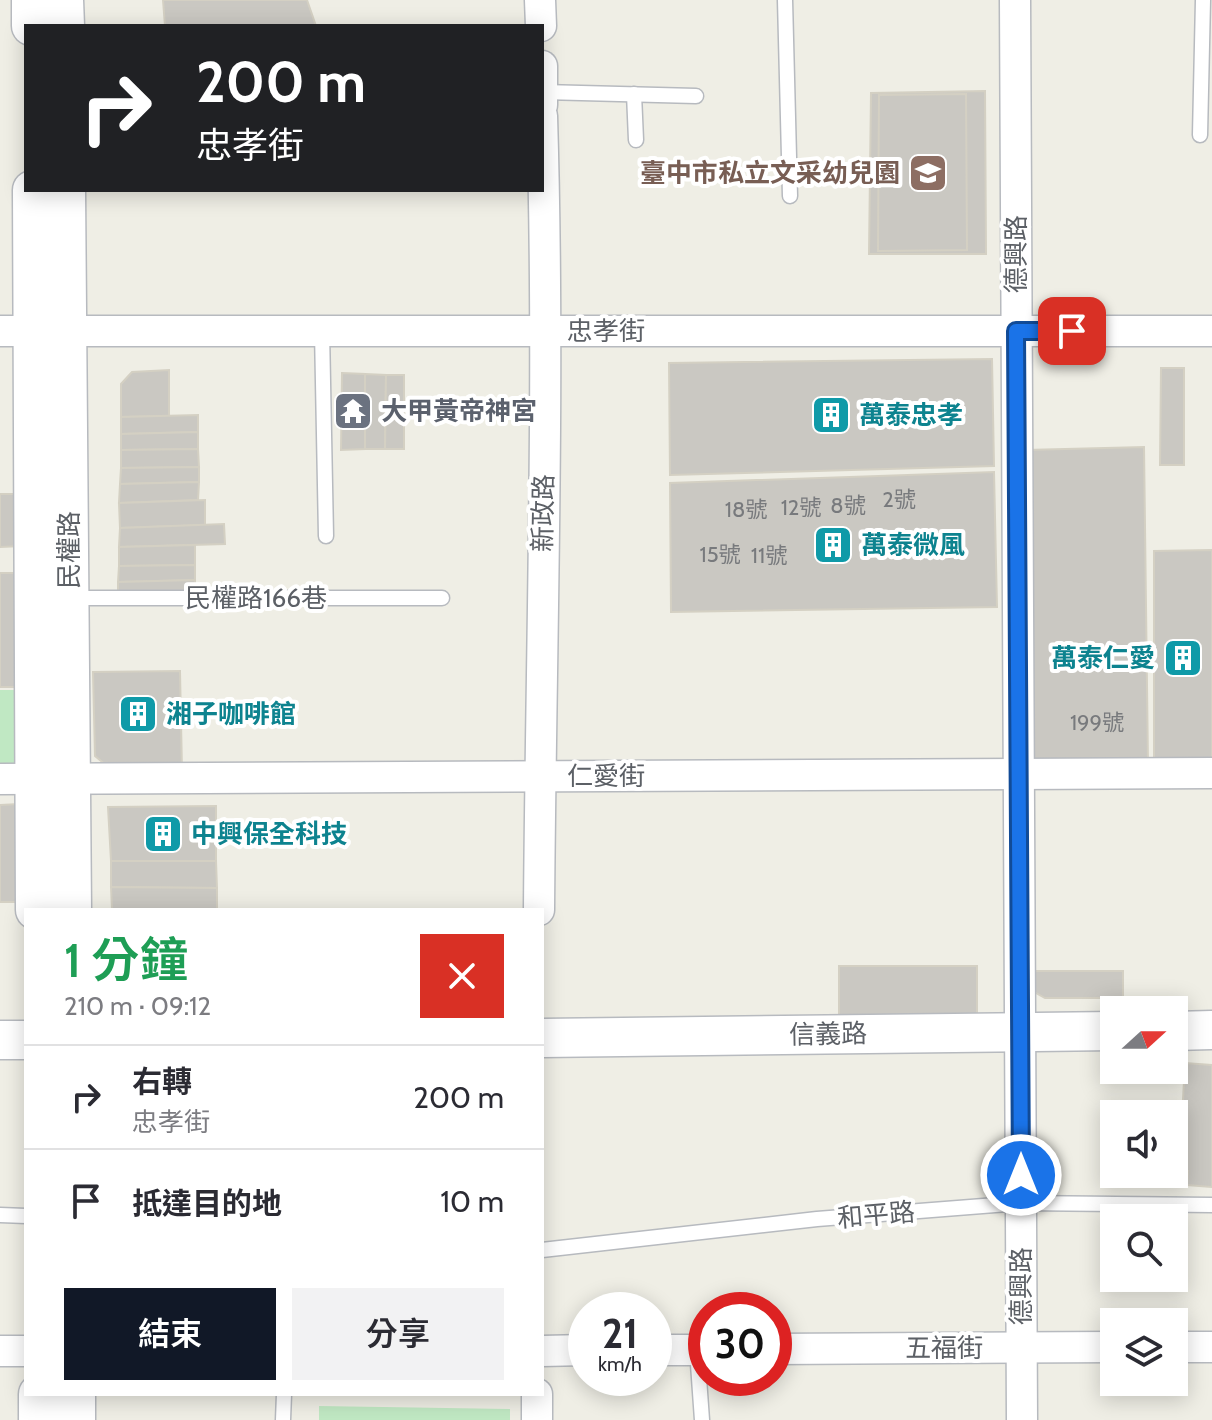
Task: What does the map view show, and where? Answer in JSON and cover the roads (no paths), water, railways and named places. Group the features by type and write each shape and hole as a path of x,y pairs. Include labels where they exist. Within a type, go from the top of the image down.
{"street":[{"path":"31,0 31,24"},
{"path":"64,0 65,24"},
{"path":"540,0 541,24"},
{"name":"德興路","path":"1015,0 1022,1420"},
{"name":"新政路","path":"539,908 544,183"},
{"name":"民權路","path":"32,192 35,908"},
{"name":"民權路","path":"66,192 33,331 69,598 35,779 71,908"},
{"name":"忠孝街","path":"33,331 1212,331"},
{"name":"仁愛街","path":"35,779 1212,773"},
{"path":"1188,1031 1212,1030"},
{"name":"信義路","path":"544,1038 1100,1031"},
{"path":"0,1040 24,1040"},
{"name":"五福街","path":"792,1349 1100,1347"},
{"path":"1188,1347 1212,1347"},
{"path":"544,1351 568,1350"},
{"path":"0,1351 24,1351"},
{"path":"38,1396 38,1420"},
{"path":"76,1396 76,1420"},
{"path":"537,1396 537,1420"}],"lane":[{"path":"785,0 790,196"},
{"path":"1200,135 1203,0"},
{"path":"544,92 696,96"},
{"path":"634,94 636,140"},
{"path":"322,331 326,536"},
{"name":"民權路166巷","path":"69,598 442,598"},
{"name":"和平路","path":"544,1250 817,1219 1021,1203 1212,1205"},
{"path":"0,1215 24,1216"},
{"path":"283,1420 284,1396"},
{"path":"702,1396 702,1420"}],"place":[{"name":"臺中市私立文采幼兒園","path":"928,173"},
{"name":"大甲黃帝神宮","path":"353,411"},
{"name":"萬泰忠孝","path":"831,415"},
{"name":"萬泰微風","path":"833,545"},
{"name":"萬泰仁愛","path":"1183,658"},
{"name":"湘子咖啡館","path":"138,714"},
{"name":"中興保全科技","path":"163,834"}]}
